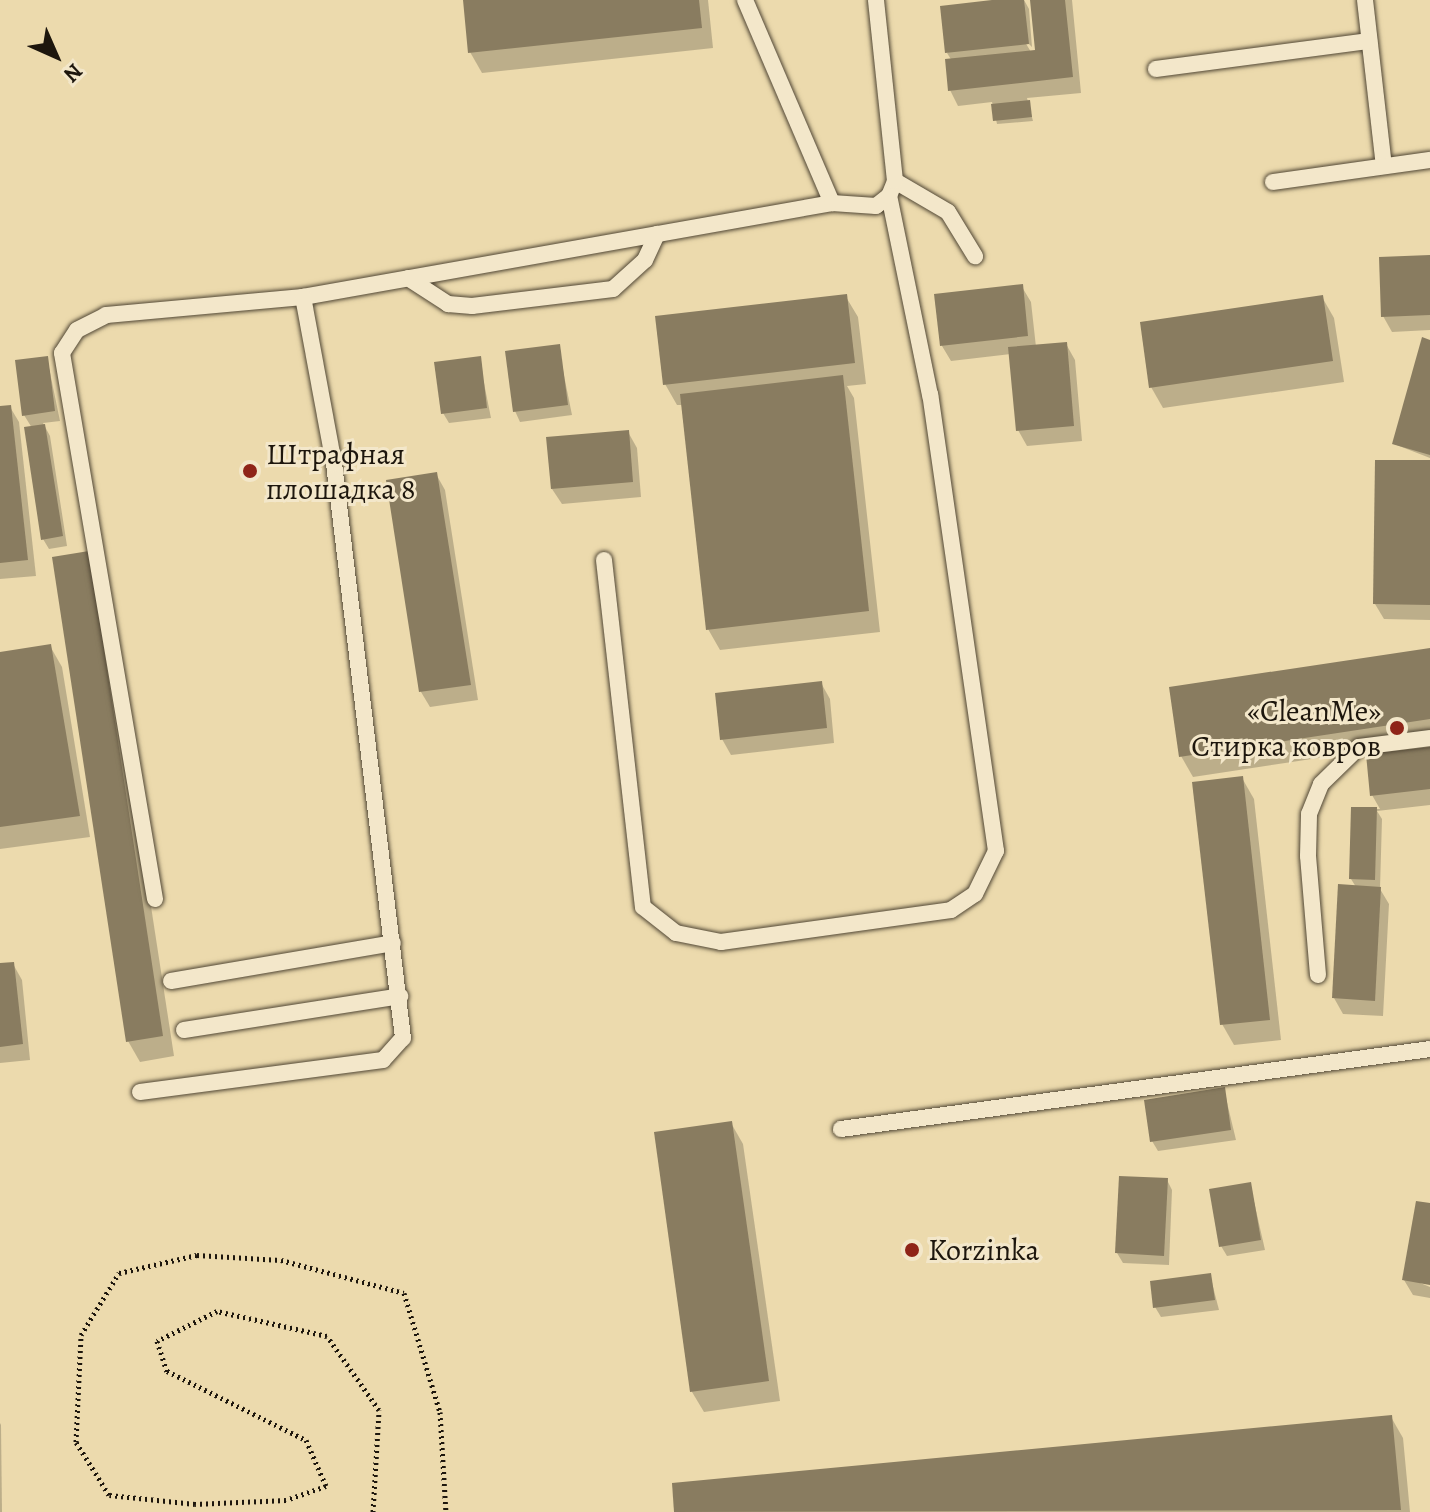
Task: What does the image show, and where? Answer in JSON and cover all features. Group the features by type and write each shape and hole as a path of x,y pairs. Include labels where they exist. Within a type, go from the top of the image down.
{"lane":[{"path":"745,0 832,203"},
{"path":"604,560 643,907 676,933 721,942 951,910 975,894 996,851 930,395 892,189 876,0"},
{"path":"1365,0 1384,166"},
{"path":"1156,69 1369,41"},
{"path":"1273,182 1430,160"},
{"path":"155,899 62,353 77,330 106,315 303,297 832,203 876,206 892,189"},
{"path":"892,189 929,197 948,212 975,256"},
{"path":"408,278 448,304 472,306 613,289 645,260 657,234"},
{"path":"140,1092 383,1060 403,1038 334,464 303,297"},
{"path":"1318,975 1308,842 1309,814 1321,784 1359,747 1430,738"},
{"path":"171,981 393,943"},
{"path":"184,1030 400,996"},
{"path":"841,1129 1430,1049"}],"path":[{"path":"373,1512 379,1410 327,1336 217,1311 157,1341 167,1371 306,1440 326,1486 286,1500 195,1504 109,1495 76,1442 77,1411 81,1335 119,1273 197,1255 281,1260 404,1293 440,1412 446,1512"}],"building":[{"path":"463,0 699,0 702,28 468,53"},
{"path":"1024,0 1029,44 945,53 940,6"},
{"path":"1030,0 1065,0 1073,77 948,91 945,59 1035,50"},
{"path":"1030,100 1032,117 993,121 991,104"},
{"path":"1430,255 1430,315 1381,317 1379,257"},
{"path":"1023,284 1028,336 940,346 934,294"},
{"path":"847,294 855,363 663,385 655,316"},
{"path":"1323,295 1333,361 1149,388 1140,322"},
{"path":"1422,337 1430,340 1430,455 1392,444"},
{"path":"1067,342 1074,426 1016,431 1008,347"},
{"path":"560,344 568,405 513,412 505,351"},
{"path":"48,356 55,411 22,416 15,360"},
{"path":"481,356 487,408 441,414 434,362"},
{"path":"843,375 869,611 706,630 680,394"},
{"path":"11,405 28,560 0,563 0,406"},
{"path":"45,424 63,536 41,540 24,427"},
{"path":"629,430 633,482 551,489 546,437"},
{"path":"1375,460 1430,460 1430,605 1373,604"},
{"path":"437,472 471,685 419,692 386,480"},
{"path":"89,551 163,1036 126,1042 52,557"},
{"path":"51,644 80,816 0,827 0,652"},
{"path":"1430,648 1430,719 1179,757 1169,687"},
{"path":"822,681 827,728 720,740 715,693"},
{"path":"1430,747 1430,789 1370,796 1366,754"},
{"path":"1243,776 1270,1020 1220,1025 1192,782"},
{"path":"1351,807 1377,807 1375,880 1349,879"},
{"path":"1338,884 1381,887 1375,1001 1332,998"},
{"path":"14,962 23,1044 0,1047 0,963"},
{"path":"1225,1087 1231,1130 1150,1142 1144,1100"},
{"path":"732,1121 769,1381 690,1392 654,1132"},
{"path":"1119,1176 1168,1178 1164,1256 1115,1253"},
{"path":"1251,1182 1261,1240 1219,1247 1209,1189"},
{"path":"1416,1201 1430,1203 1430,1285 1402,1280"},
{"path":"1211,1273 1215,1300 1153,1308 1150,1281"},
{"path":"1392,1415 1401,1510 674,1512 672,1483"}],"place":[{"name":"Штрафная плошадка 8","path":"250,471"},
{"name":"«CleanMe» Стирка ковров","path":"1397,728"},
{"name":"Korzinka","path":"912,1250"}]}
